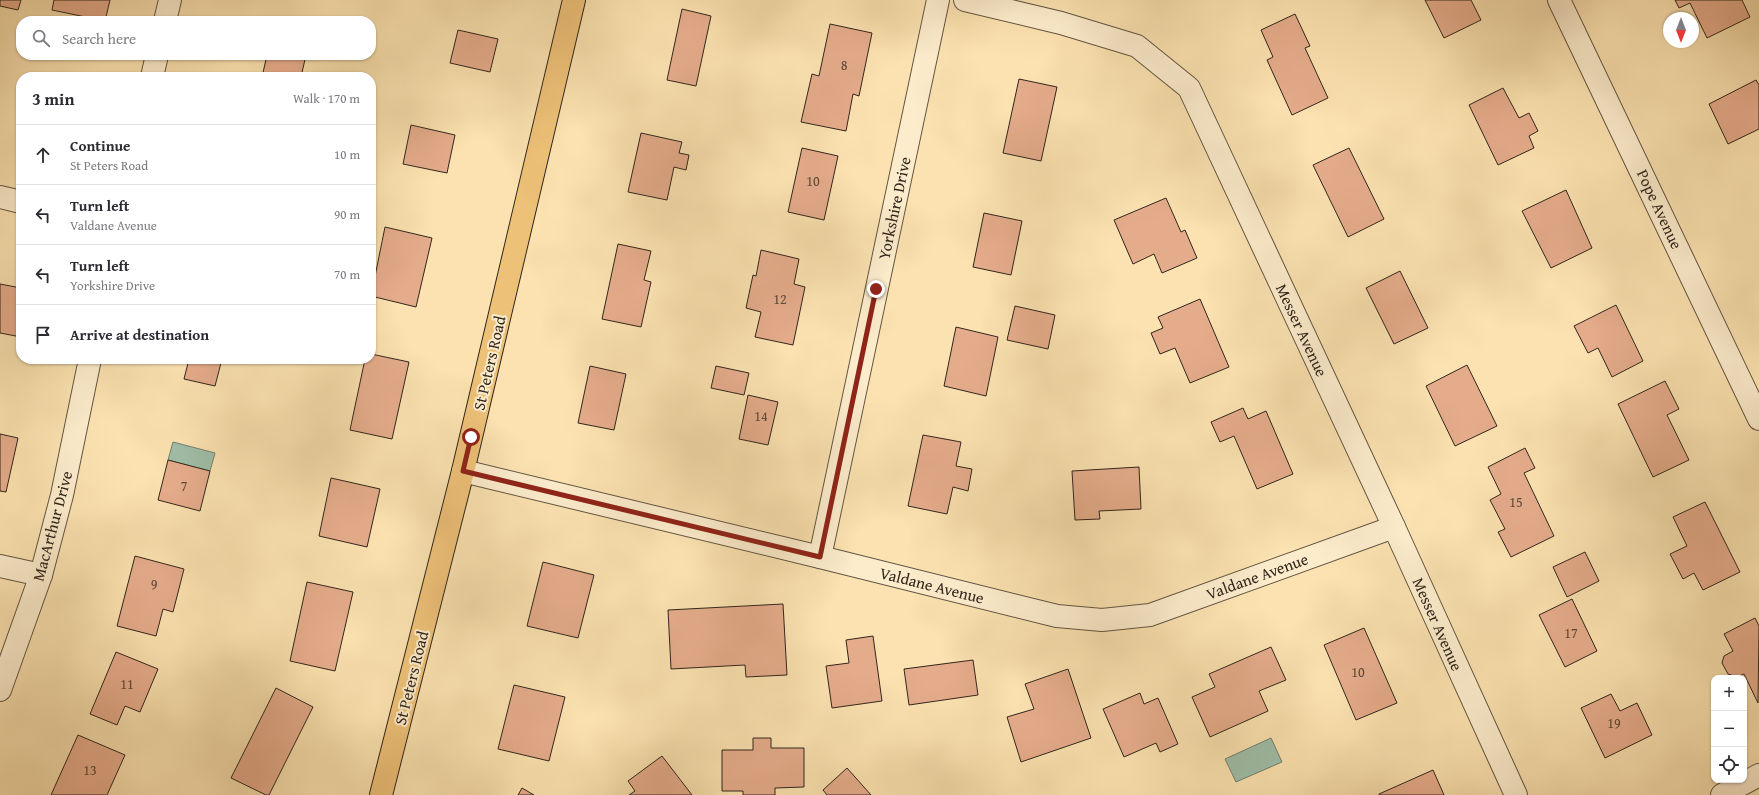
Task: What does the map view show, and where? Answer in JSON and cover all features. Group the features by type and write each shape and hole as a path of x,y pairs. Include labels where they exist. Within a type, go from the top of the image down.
{"main road":[{"name":"St Peters Road","path":"381,795 463,471 572,0"}],"street":[{"path":"166,16 170,0"},
{"name":"Yorkshire Drive","path":"820,557 938,0"},
{"name":"Messer Avenue","path":"965,0 1062,22 1137,46 1189,88 1394,527 1516,795"},
{"name":"Pope Avenue","path":"1559,0 1759,419"},
{"path":"153,72 156,60"},
{"path":"0,197 16,201"},
{"name":"MacArthur Drive","path":"0,690 41,575 62,495 89,364"},
{"name":"Valdane Avenue","path":"463,471 1057,616 1102,620 1150,615 1394,527"},
{"path":"0,566 41,575"},
{"path":"1722,795 1759,775"}],"shaded area":[{"path":"173,442 215,453 210,471 168,460"},
{"path":"1271,738 1282,762 1236,782 1225,759"}],"building":[{"path":"0,0 21,0 18,10 0,6"},
{"path":"54,0 110,0 106,16 81,16 52,10"},
{"path":"1425,0 1471,0 1481,20 1444,38"},
{"path":"1675,0 1742,0 1750,17 1707,38 1699,22 1699,12 1694,12 1690,3 1679,8"},
{"path":"682,9 711,16 696,86 667,80"},
{"path":"1295,14 1310,46 1305,48 1328,98 1292,115 1267,60 1273,57 1261,30"},
{"path":"830,24 872,33 859,96 853,94 846,131 801,122 812,74 819,76"},
{"path":"458,30 498,39 490,72 450,63"},
{"path":"266,60 305,60 302,72 263,72"},
{"path":"1019,79 1057,87 1041,161 1003,153"},
{"path":"1756,80 1759,85 1759,129 1728,144 1709,104"},
{"path":"1503,88 1519,118 1529,113 1538,131 1529,136 1534,148 1498,165 1469,105"},
{"path":"411,125 455,135 447,173 403,164"},
{"path":"641,133 682,142 679,153 689,155 686,170 674,167 667,200 628,192"},
{"path":"802,148 838,156 824,220 788,212"},
{"path":"1349,148 1384,219 1348,237 1313,165"},
{"path":"1566,190 1592,248 1551,268 1522,211"},
{"path":"1166,198 1181,232 1185,230 1197,258 1162,273 1154,254 1133,264 1114,220"},
{"path":"984,213 1022,221 1011,275 973,267"},
{"path":"385,227 432,238 416,307 376,297 376,271"},
{"path":"618,244 651,251 644,280 651,282 641,327 602,319"},
{"path":"761,250 799,259 794,284 805,287 793,345 755,337 761,312 746,308 753,275 756,276"},
{"path":"1400,271 1428,328 1394,344 1366,288"},
{"path":"0,284 16,287 16,336 0,333"},
{"path":"1200,299 1229,367 1190,383 1175,348 1160,354 1151,333 1163,328 1158,317"},
{"path":"1616,305 1643,361 1612,377 1598,348 1588,353 1574,326"},
{"path":"1015,306 1055,315 1048,349 1007,340"},
{"path":"956,327 998,337 986,396 944,386"},
{"path":"376,355 409,362 392,439 350,430 364,364 376,364"},
{"path":"188,364 221,364 215,386 184,379"},
{"path":"1467,365 1497,426 1455,446 1426,386"},
{"path":"590,366 626,374 614,430 578,423"},
{"path":"716,366 749,373 744,395 711,388"},
{"path":"1665,381 1679,409 1667,415 1689,460 1653,477 1618,404"},
{"path":"748,395 778,402 768,445 739,439"},
{"path":"1243,408 1248,419 1266,411 1293,474 1257,489 1234,436 1220,442 1211,422"},
{"path":"0,434 18,438 6,492 0,491"},
{"path":"923,435 961,442 956,466 972,469 968,491 953,487 947,514 908,506"},
{"path":"1525,448 1535,468 1524,473 1554,536 1511,557 1498,532 1505,529 1490,500 1501,494 1488,467"},
{"path":"168,460 210,471 200,511 158,500"},
{"path":"1139,467 1141,509 1099,511 1100,519 1075,520 1072,471"},
{"path":"331,478 380,489 367,547 319,536"},
{"path":"1705,502 1740,572 1703,590 1694,573 1683,579 1670,554 1687,546 1673,517"},
{"path":"1585,552 1599,581 1567,597 1553,567"},
{"path":"135,556 184,569 173,612 163,609 156,636 117,626"},
{"path":"543,562 594,575 578,638 527,626"},
{"path":"307,582 353,592 335,671 290,661"},
{"path":"1572,599 1597,651 1565,667 1539,615"},
{"path":"783,604 787,675 746,677 745,665 671,669 668,610"},
{"path":"1755,618 1759,626 1758,703 1747,680 1747,675 1728,674 1722,663 1724,656 1733,651 1724,634"},
{"path":"1364,628 1397,703 1356,720 1324,645"},
{"path":"873,636 882,701 832,708 826,666 849,663 846,640"},
{"path":"1271,647 1286,680 1259,691 1268,711 1210,737 1192,697 1215,687 1209,674"},
{"path":"116,652 158,669 140,712 125,706 117,725 90,714"},
{"path":"973,660 978,695 909,705 904,669"},
{"path":"1068,669 1091,738 1021,762 1007,717 1034,709 1025,684"},
{"path":"514,685 565,697 549,761 498,749"},
{"path":"276,688 313,707 269,795 266,795 231,778"},
{"path":"1140,693 1144,704 1158,698 1178,744 1160,752 1156,743 1124,757 1103,709"},
{"path":"1611,694 1620,711 1637,703 1652,735 1605,758 1581,708"},
{"path":"78,735 125,755 107,795 51,795"},
{"path":"753,738 771,738 771,748 804,748 804,787 775,788 775,795 743,795 743,791 722,791 722,750 753,750"},
{"path":"662,756 692,795 629,795 635,791 628,781"},
{"path":"847,768 871,795 827,795 823,790"},
{"path":"1433,770 1444,795 1379,795 1379,794"},
{"path":"522,788 534,795 518,795"}],"route":[{"path":"471,437 463,471 820,557 876,289"}]}
